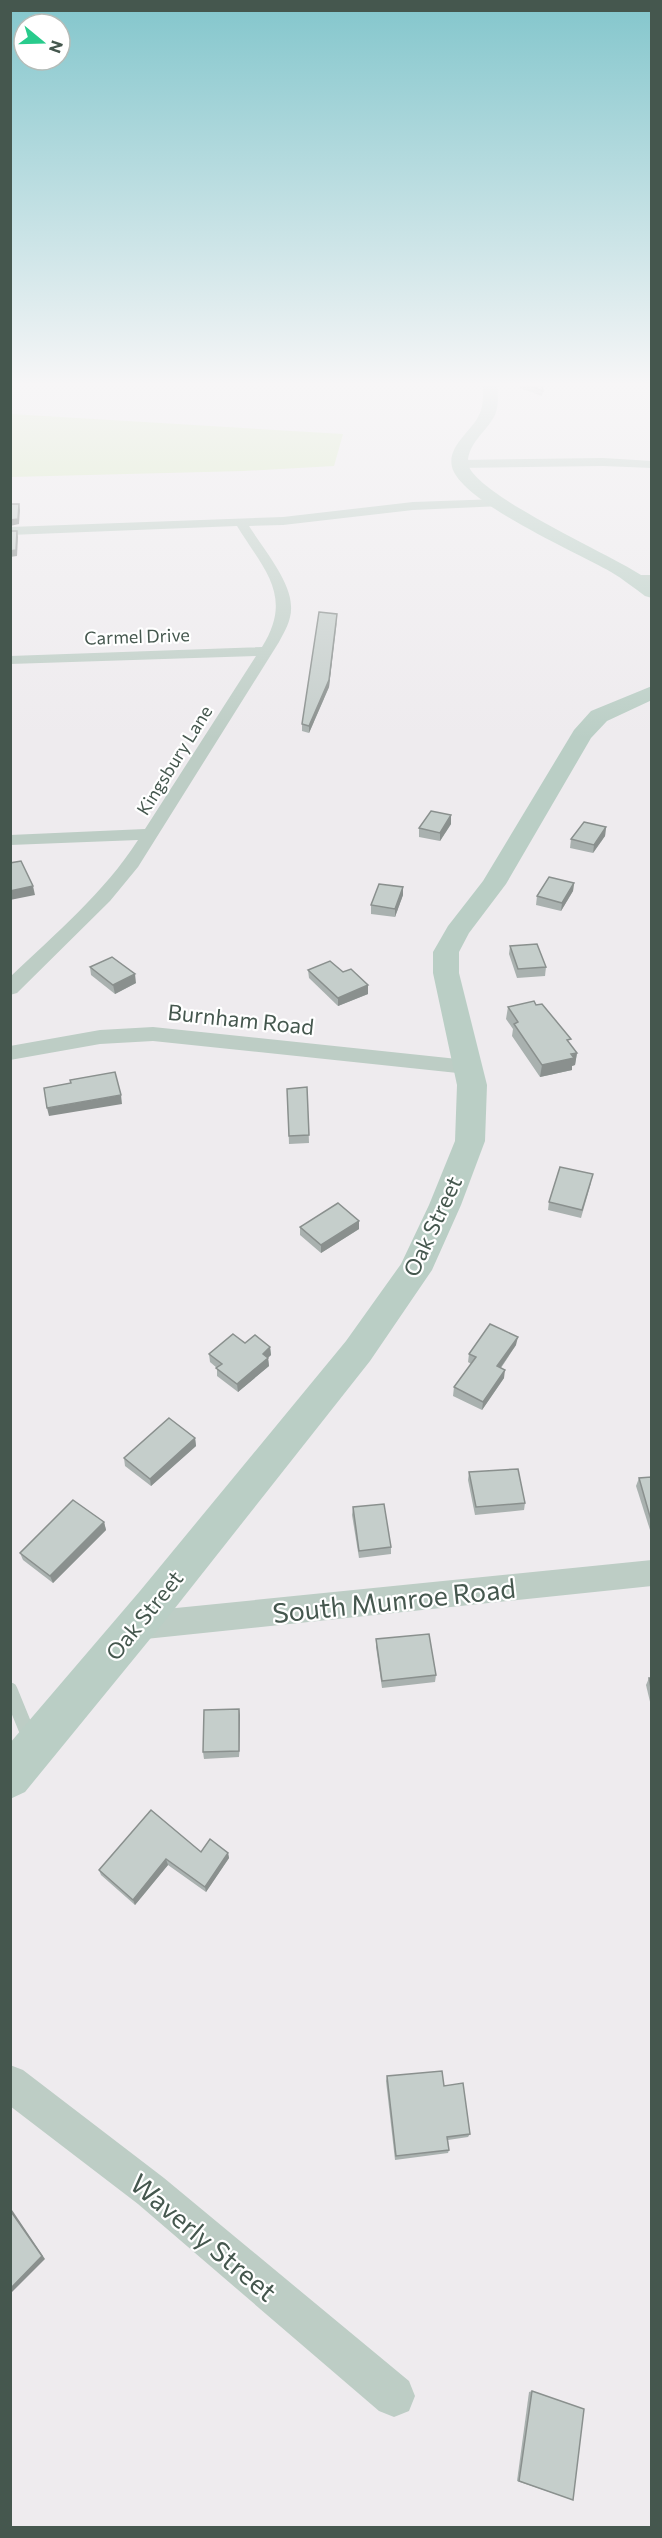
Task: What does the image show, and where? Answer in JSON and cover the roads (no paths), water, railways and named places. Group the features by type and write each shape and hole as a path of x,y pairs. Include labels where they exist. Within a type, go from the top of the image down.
{"street":[{"path":"10,531 283,521 413,506 498,503 643,579 651,592"},
{"name":"Kingsbury Lane","path":"10,989 104,897 132,863 266,651 282,621 284,603 275,582 241,523"},
{"name":"Carmel Drive","path":"10,660 266,651"},
{"name":"Oak Street","path":"10,1777 136,1626 357,1351 415,1270 445,1205 470,1141 472,1085 446,973 446,952 457,931 494,884 582,735 599,716 651,692"},
{"path":"10,840 150,834"},
{"name":"Burnham Road","path":"10,1053 100,1037 153,1035 467,1067"},
{"name":"South Munroe Road","path":"136,1626 651,1573"},
{"name":"Waverly Street","path":"10,2083 151,2191 394,2396"}],"lane":[{"path":"10,1690 34,1748"}]}
